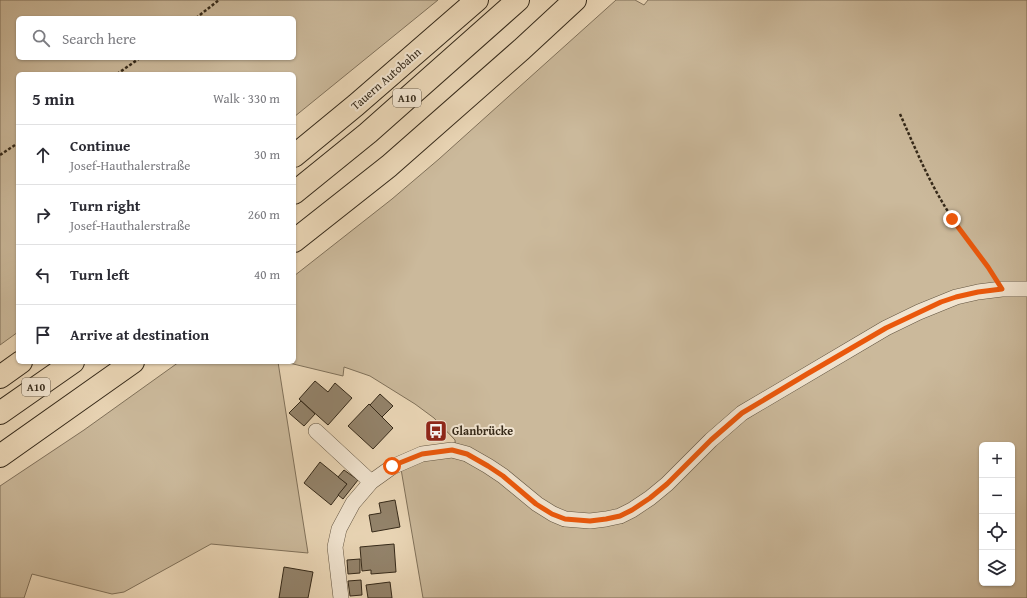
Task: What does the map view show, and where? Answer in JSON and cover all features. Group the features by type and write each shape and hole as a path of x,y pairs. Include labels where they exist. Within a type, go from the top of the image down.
{"highway":[{"name":"Tauern Autobahn","path":"296,154 356,106 477,0"},
{"name":"A10","path":"296,191 368,133 518,0"},
{"path":"296,239 389,166 576,0"},
{"name":"A10","path":"0,377 18,364"},
{"name":"A10","path":"0,413 70,364"},
{"path":"0,456 130,364"}],"street":[{"path":"341,598 335,547 339,530 353,503 371,482 392,466 422,454 452,450 467,454 488,466 503,476 536,504 552,514 565,519 590,521 620,516 650,498 667,484 742,413 886,328 941,302 956,297 1002,289 1027,289"},
{"path":"316,431 371,482"}],"path":[{"path":"199,16 219,0"},
{"path":"120,72 137,60"},
{"path":"900,114 920,159 949,212 1002,289"},
{"path":"0,155 16,144"}],"shaded area":[{"path":"0,0 438,0 296,115 296,72 16,72 16,333 0,345"},
{"path":"616,0 635,0 644,5 648,0 1027,0 1027,598 423,598 401,469 438,456 456,458 455,440 434,418 415,404 370,376 344,367 343,376 293,364 296,364 296,274 392,199 439,159"},
{"path":"176,364 278,364 308,553 211,544 124,592 112,594 32,574 24,598 0,598 0,486 84,430"}],"building":[{"path":"315,381 328,392 335,383 352,398 328,425 299,399"},
{"path":"380,394 393,406 382,417 370,405"},
{"path":"301,401 315,414 304,426 289,413"},
{"path":"369,404 393,428 373,449 348,426"},
{"path":"320,462 347,484 331,505 304,483"},
{"path":"344,470 358,480 343,499 338,495 347,484 338,477"},
{"path":"395,500 400,527 372,532 369,515 381,513 379,503"},
{"path":"394,544 396,572 371,574 371,570 362,571 360,547"},
{"path":"360,559 360,573 348,574 347,560"},
{"path":"284,567 313,572 308,598 279,598"},
{"path":"361,580 362,595 350,596 348,581"},
{"path":"390,582 392,598 368,598 366,585"}],"place":[{"name":"Glanbrücke","path":"436,431"}],"route":[{"path":"392,466 422,454 452,450 467,454 488,466 503,476 536,504 552,514 565,519 590,521 620,516 650,498 667,484 711,440 742,413 807,374 886,328 941,302 978,292 1002,289 988,267 952,219"}]}
